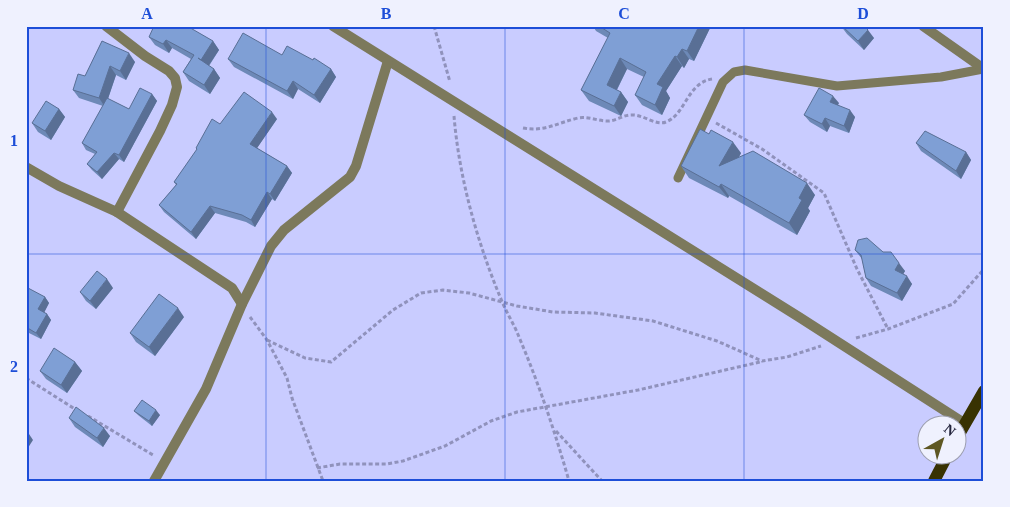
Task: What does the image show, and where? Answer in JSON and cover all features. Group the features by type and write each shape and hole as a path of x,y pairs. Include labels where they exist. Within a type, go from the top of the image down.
{"main road":[{"path":"968,417 984,391"},
{"path":"934,481 943,464"}],"street":[{"path":"106,26 145,56 169,71 175,78 177,88 172,105 160,131 117,212"},
{"path":"333,26 509,134 557,167 841,343 950,414"},
{"path":"924,26 983,69"},
{"path":"154,481 206,389 242,304 271,246 284,230 350,177 356,166 388,61"},
{"path":"26,168 59,186 117,212 232,288 242,304"}],"lane":[{"path":"678,178 704,118 728,76 734,72 745,70 837,86 941,77 983,69"}],"path":[{"path":"434,26 453,100 457,152 474,218 501,299 519,336 546,406 569,481"},
{"path":"509,134 521,128 544,130 585,117 609,121 634,114 663,123 668,121 696,86 704,80 728,76"},
{"path":"704,118 721,125 762,149 824,194 857,269 888,329"},
{"path":"317,468 354,463 387,464 418,458 491,420 546,406 638,390 762,361 787,357 811,348 841,343 888,329 953,304 984,269"},
{"path":"268,340 305,358 331,362 393,310 421,293 443,290 501,299 517,306 532,306 553,312 595,313 653,321 717,341 762,361"},
{"path":"242,304 268,340 287,378 292,398 323,481"},
{"path":"26,378 164,462"},
{"path":"555,431 602,481"}],"building":[{"path":"154,26 187,26 213,41 201,60 198,58 214,69 204,85 183,72 194,55 166,40 163,44 149,37"},
{"path":"599,26 699,26 687,51 682,49 677,57 675,56 657,84 663,87 655,105 635,95 646,72 620,58 607,85 621,92 614,106 581,90 610,33"},
{"path":"842,26 864,26 868,30 858,41"},
{"path":"243,33 282,55 287,46 313,60 314,58 331,69 314,95 293,81 287,91 228,59"},
{"path":"102,41 129,53 120,71 110,66 99,98 73,90 78,74 85,76"},
{"path":"140,88 152,94 119,155 114,153 97,172 87,164 97,152 82,143 107,98 129,109"},
{"path":"819,88 833,96 830,102 850,110 844,126 825,118 822,124 804,115"},
{"path":"244,92 272,112 250,144 287,166 270,194 267,192 251,220 242,215 210,206 191,232 159,205 177,184 174,182 197,149 212,119 220,124"},
{"path":"46,101 59,109 45,131 32,123"},
{"path":"700,129 709,134 711,130 733,142 719,166 753,151 807,183 799,198 802,200 789,223 721,184 719,187 681,166"},
{"path":"925,131 966,152 956,171 916,143"},
{"path":"867,238 883,252 891,252 899,263 895,270 907,276 897,293 866,278 861,255 855,250 858,240"},
{"path":"97,271 107,279 90,301 80,292"},
{"path":"28,288 45,297 38,309 47,314 36,333 26,327 26,289"},
{"path":"159,294 178,308 149,347 130,333"},
{"path":"54,348 75,362 61,385 40,371"},
{"path":"142,400 156,410 149,421 134,411"},
{"path":"76,407 104,428 97,438 69,418"}]}
